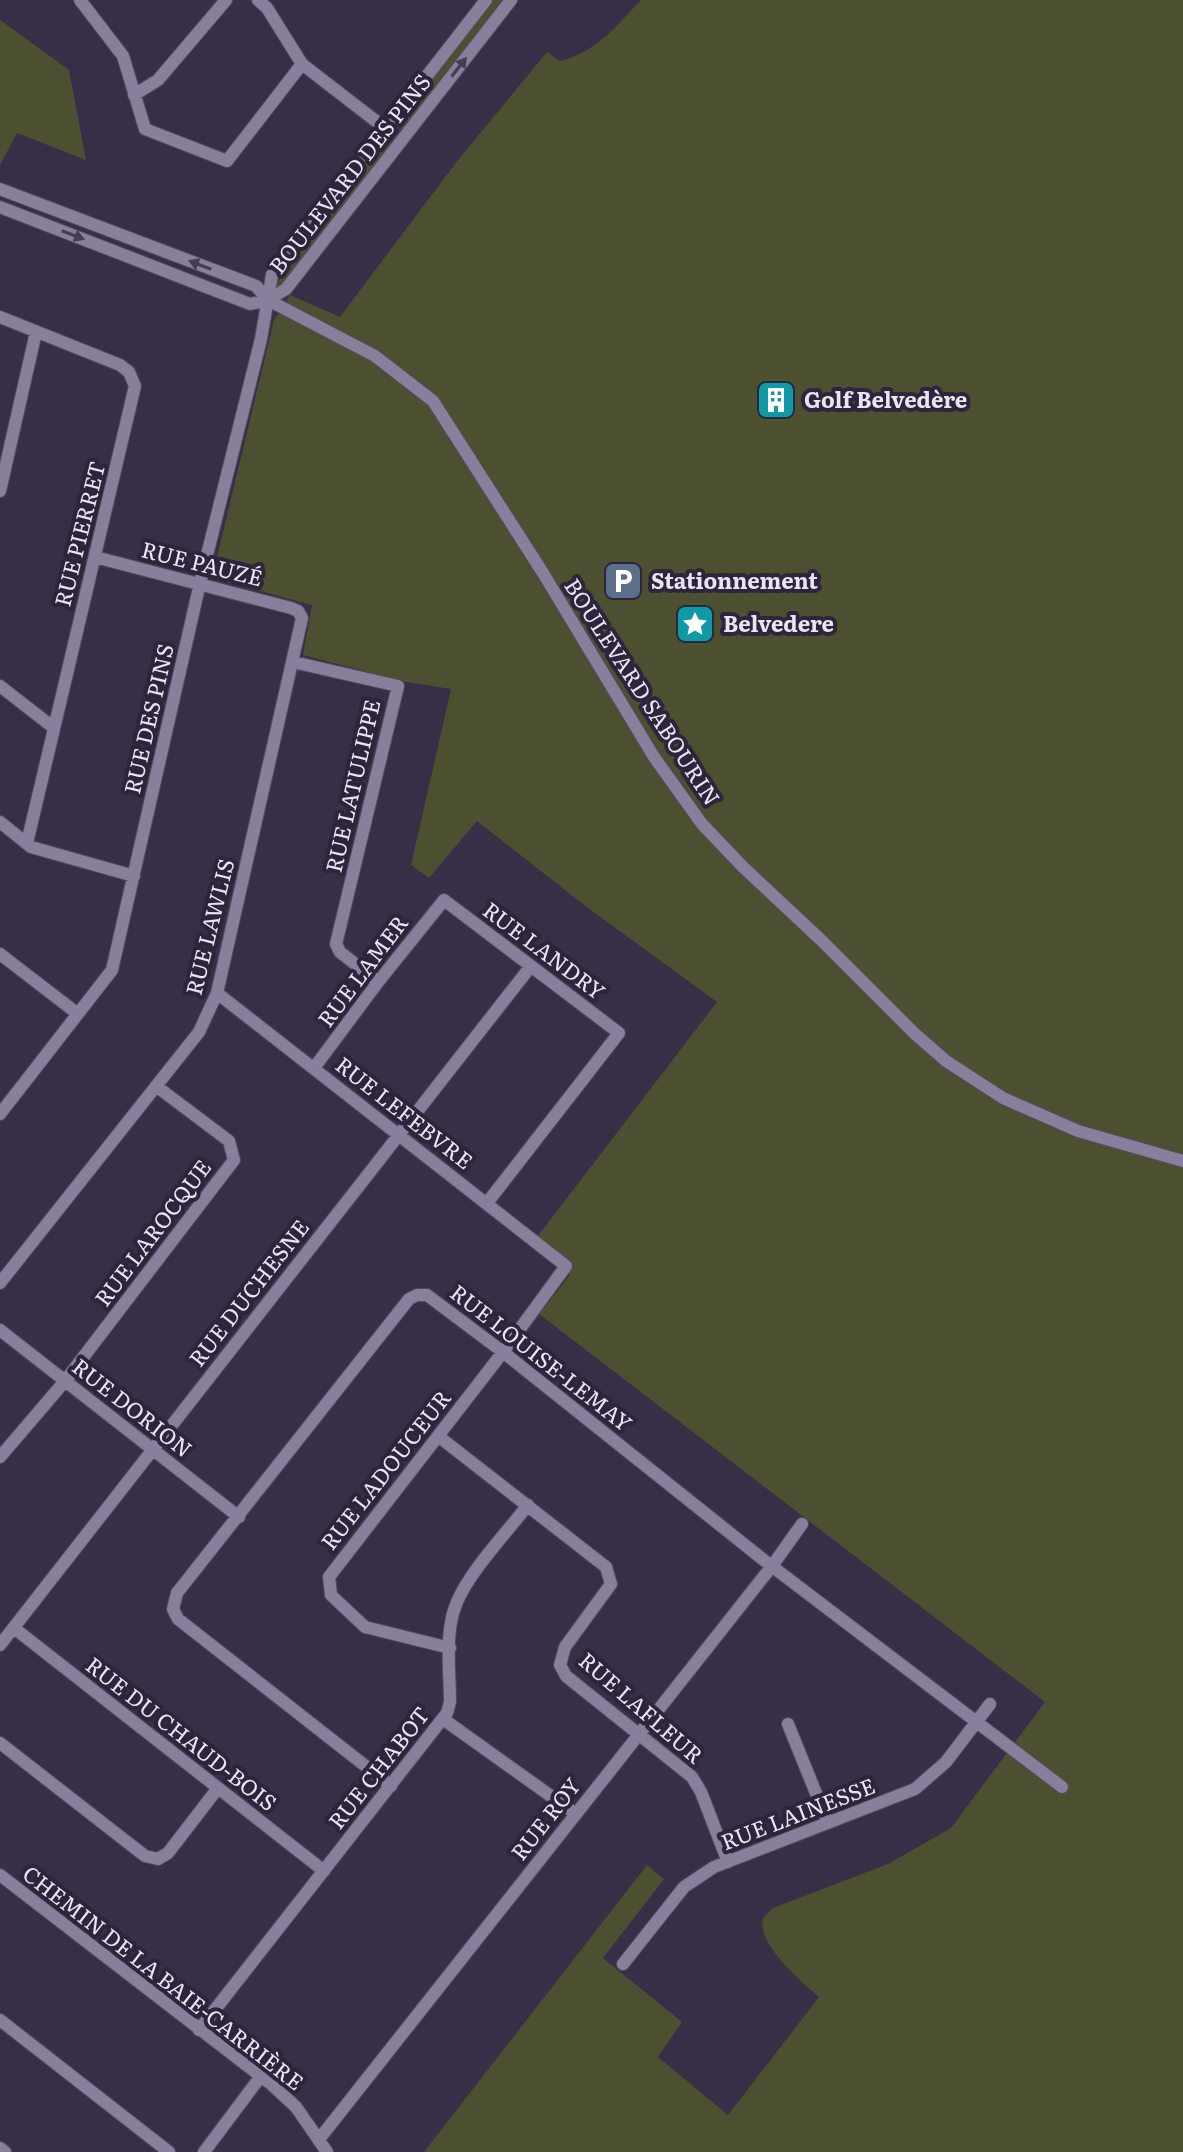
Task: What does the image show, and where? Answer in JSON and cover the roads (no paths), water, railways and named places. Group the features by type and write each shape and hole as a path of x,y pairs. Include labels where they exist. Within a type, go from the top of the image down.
{"street":[{"path":"134,95 158,80 226,0"},
{"path":"258,0 267,8 302,64 402,141"},
{"name":"BOULEVARD DES PINS","path":"268,300 272,275 486,0"},
{"name":"BOULEVARD DES PINS","path":"268,300 286,289 511,0"},
{"path":"82,1 123,56 145,129 227,161 302,64"},
{"name":"BOULEVARD SABOURIN","path":"0,189 256,286 268,300 375,356 433,401 543,573 654,757 702,824 743,867 946,1061 1003,1098 1078,1131 1183,1161"},
{"name":"BOULEVARD SABOURIN","path":"0,207 250,304 268,300"},
{"name":"RUE DES PINS","path":"0,1114 112,970 268,300"},
{"name":"RUE PIERRET","path":"0,317 120,365 129,372 135,386 27,843"},
{"path":"0,491 36,332"},
{"name":"RUE PAUZÉ","path":"95,557 298,611"},
{"name":"RUE LAWLIS","path":"0,1283 199,1032 217,993 293,662 302,618 298,611"},
{"name":"RUE LATULIPPE","path":"293,662 398,686 336,944 340,952 378,982"},
{"path":"0,686 54,728"},
{"path":"0,822 31,847 134,876"},
{"name":"RUE LAMER","path":"314,1068 444,900"},
{"name":"RUE LANDRY","path":"444,900 619,1033 487,1203"},
{"path":"0,954 78,1014"},
{"name":"RUE DUCHESNE","path":"0,1645 531,966"},
{"name":"RUE LEFEBVRE","path":"217,993 566,1266"},
{"name":"RUE LAROCQUE","path":"65,1381 234,1160 229,1141 156,1086"},
{"name":"RUE LADOUCEUR","path":"450,1648 365,1627 331,1595 329,1577 566,1266"},
{"name":"RUE LOUISE-LEMAY","path":"391,1786 178,1619 173,1609 177,1593 409,1299 427,1295 772,1566 1062,1787"},
{"name":"RUE DORION","path":"0,1330 239,1517"},
{"path":"0,1457 65,1381"},
{"name":"RUE LAFLEUR","path":"438,1436 606,1567 611,1584 565,1647 560,1665 566,1676 697,1784 728,1862"},
{"name":"RUE CHABOT","path":"199,2030 443,1719 450,1702 454,1611 462,1592 528,1505"},
{"name":"RUE ROY","path":"320,2138 802,1524"},
{"name":"RUE DU CHAUD-BOIS","path":"14,1628 324,1871"},
{"name":"RUE LAINESSE","path":"623,1964 688,1883 708,1870 921,1786 941,1768 990,1704"},
{"path":"443,1719 576,1814"},
{"path":"788,1724 828,1823"},
{"path":"0,1743 145,1856 158,1859 168,1853 218,1788"},
{"name":"CHEMIN DE LA BAIE-CARRIÈRE","path":"0,1875 261,2076 296,2107 327,2152"},
{"path":"0,2020 169,2152"},
{"path":"204,2152 261,2076"},
{"path":"0,2148 5,2152"}],"place":[{"name":"Golf Belvedère","path":"776,400"},
{"name":"Stationnement","path":"623,581"},
{"name":"Belvedere","path":"695,624"}]}
